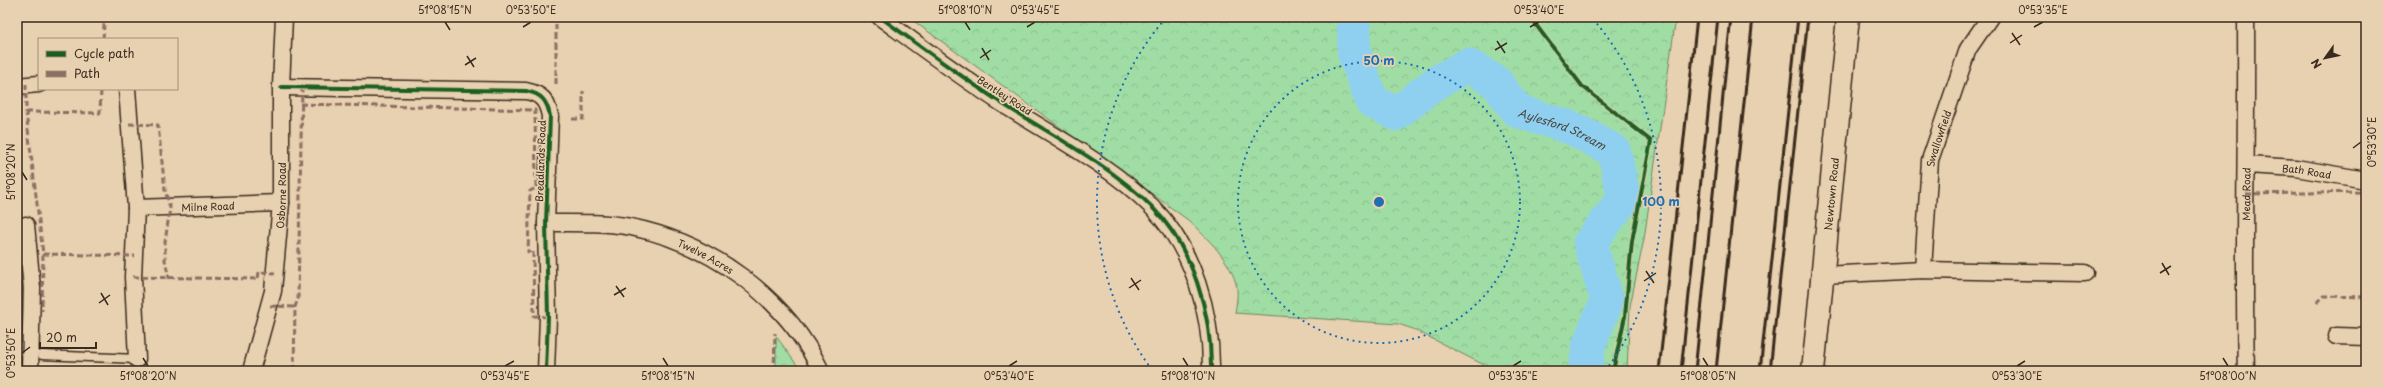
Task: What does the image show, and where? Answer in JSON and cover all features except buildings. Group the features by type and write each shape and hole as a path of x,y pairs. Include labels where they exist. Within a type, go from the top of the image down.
{"street":[{"name":"Osborne Road","path":"251,371 273,291 281,203 281,87 284,17"},
{"name":"Bentley Road","path":"880,17 974,86 1113,174 1153,208 1175,238 1198,286 1208,325 1211,371"},
{"name":"Newtown Road","path":"1813,371 1848,17"},
{"name":"Swallowfield","path":"1923,270 1930,160 1968,49 1990,17"},
{"name":"Mead Road","path":"2246,17 2247,165 2244,249 2246,371"},
{"path":"17,86 38,84"},
{"name":"Breadlands Road","path":"281,87 526,91 537,93 546,101 550,116 546,223 548,317 546,371"},
{"path":"127,90 136,208 133,277 137,359"},
{"name":"Bath Road","path":"2247,165 2296,168 2366,180"},
{"name":"Milne Road","path":"136,208 281,203"},
{"name":"Twelve Acres","path":"546,223 631,227 672,238 699,250 743,278 773,304 805,343 821,371"},
{"path":"26,225 24,258 32,288 30,371"},
{"path":"1823,275 1923,270 2085,273"},
{"path":"2336,336 2366,337"}],"lane":[{"path":"42,355 137,359"}],"green space":[{"path":"908,17 1676,17 1644,239 1630,306 1627,371 1496,371 1413,329 1398,324 1235,313 1237,288 1230,269 1218,251 1188,220"},
{"path":"776,336 799,368 800,371 776,371"}],"waterway":[{"name":"Aylesford Stream","path":"1354,17 1354,53 1372,101 1396,114 1434,84 1467,65 1496,82 1517,111 1572,128 1614,151 1624,198 1590,243 1607,300 1589,345 1585,371"}],"railway":[{"path":"1659,371 1697,17"},
{"path":"1681,371 1718,17"},
{"path":"1695,371 1731,17"},
{"path":"1716,371 1753,17"},
{"path":"1760,371 1798,17"},
{"path":"1770,371 1808,17"}],"marked path":[{"path":"556,17 556,84"},
{"path":"103,38 104,24"},
{"path":"26,84 26,112 43,254 42,311"},
{"path":"294,371 295,307 298,299 302,87"},
{"path":"26,112 100,113 101,90"},
{"path":"572,119 583,119 583,91"},
{"path":"300,104 535,110 536,188 530,191 528,252 533,251 534,316 548,317"},
{"path":"129,124 158,125 165,190 170,208 165,242 165,260 169,279"},
{"path":"2246,194 2366,192"},
{"path":"43,254 135,256"},
{"path":"133,277 258,279 259,272 275,273"},
{"path":"2317,303 2324,296 2366,297"},
{"path":"270,306 295,307"},
{"path":"774,371 775,333"}],"cycle path":[{"path":"880,17 987,94 1100,164 1136,192 1152,207 1166,223 1179,242 1197,283 1204,305 1208,327 1211,371"},
{"path":"1530,17 1582,86 1651,141 1632,241 1625,316 1613,371"},
{"path":"281,87 526,91 532,92 543,99 550,116 546,223 548,317 546,371"}]}
